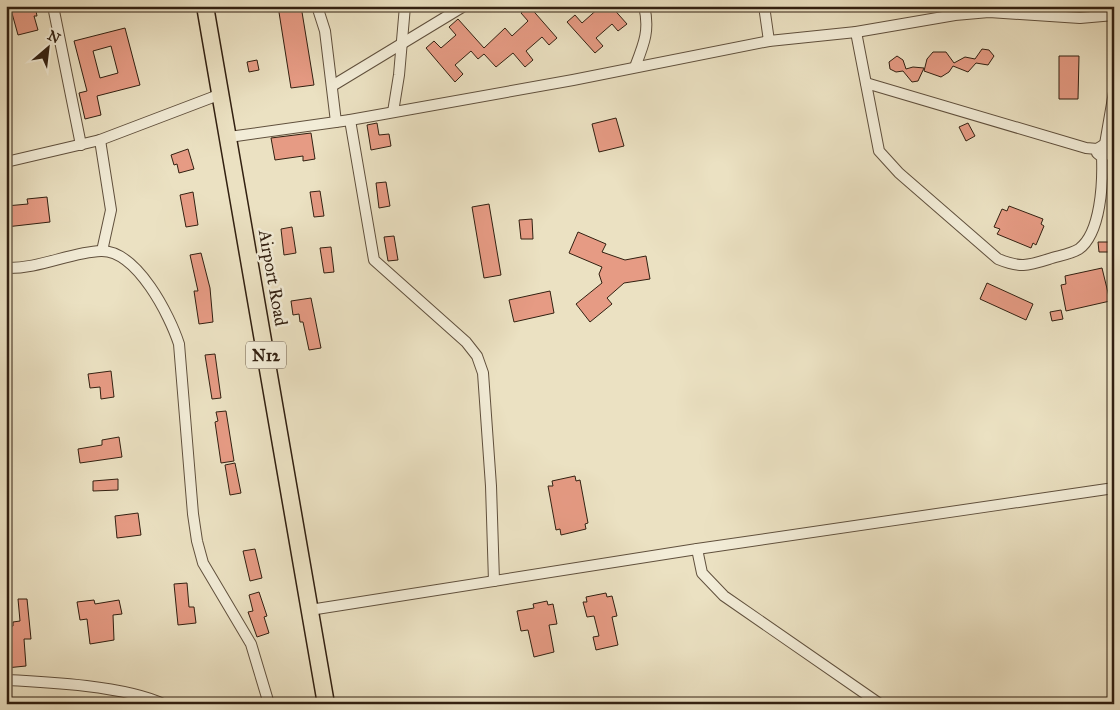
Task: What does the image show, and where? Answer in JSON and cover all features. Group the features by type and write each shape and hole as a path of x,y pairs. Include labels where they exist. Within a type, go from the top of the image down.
{"highway":[{"name":"Airport Road","path":"205,6 326,704"}],"street":[{"path":"54,6 81,145"},
{"path":"317,6 324,31 336,122"},
{"path":"393,112 405,6"},
{"path":"332,86 464,6"},
{"path":"635,67 644,45 648,23 644,6"},
{"path":"764,6 769,41"},
{"path":"229,137 350,120 769,41 856,32 955,14 989,12 1072,18 1114,15"},
{"path":"856,32 879,151 887,161 998,259 1013,265 1026,267 1078,249 1087,239 1092,230 1103,185 1114,92"},
{"path":"866,83 934,105 1086,148 1106,151"},
{"path":"6,162 100,140 220,94"},
{"path":"350,120 374,260 466,342 477,356 482,373 491,477 494,581"},
{"path":"100,140 111,210 102,251"},
{"path":"6,268 25,268 102,251 118,255 134,266 171,320 179,344 193,514 197,541 208,571 251,644 269,704"},
{"path":"310,610 697,549 1114,488"},
{"path":"697,549 702,573 724,596 880,704"},
{"path":"6,680 45,682 132,694 163,704"}],"building":[{"path":"10,6 35,6 37,16 34,16 38,30 18,35"},
{"path":"278,6 301,6 314,85 291,88"},
{"path":"529,6 557,38 549,45 542,37 526,51 533,60 525,67 513,53 496,67 484,54 478,59 471,51 455,65 463,74 455,82 426,48 434,41 441,48 456,35 449,27 458,19 484,48 505,28 512,36 528,21 521,13"},
{"path":"601,6 611,6 627,24 618,31 612,24 596,38 603,46 595,53 567,22 575,15 582,23"},
{"path":"125,28 140,85 97,96 101,115 85,119 79,93 87,91 74,41","holes":["111,46 118,73 100,78 93,51"]},
{"path":"982,49 989,50 994,56 988,65 976,63 968,72 953,66 949,72 941,77 924,71 927,59 933,52 946,52 954,63 965,57 975,59"},
{"path":"897,56 903,60 906,69 913,67 924,68 918,81 912,82 903,71 896,72 890,69 889,62"},
{"path":"1059,56 1079,56 1078,99 1059,99"},
{"path":"257,60 259,70 249,72 247,62"},
{"path":"616,118 624,146 599,152 592,124"},
{"path":"377,123 379,135 389,134 391,146 371,150 367,125"},
{"path":"968,123 975,136 966,141 959,127"},
{"path":"311,133 315,159 303,161 303,156 275,160 271,138"},
{"path":"188,149 194,169 179,173 177,164 174,165 171,155"},
{"path":"386,182 390,206 379,208 376,183"},
{"path":"320,191 324,216 314,217 310,192"},
{"path":"193,192 198,225 186,227 180,195"},
{"path":"47,197 50,222 6,227 6,206 28,204 27,199"},
{"path":"489,204 501,275 484,278 472,207"},
{"path":"1009,206 1043,219 1041,224 1044,226 1036,245 1033,243 1031,248 997,234 1000,229 994,227 1002,209 1007,211"},
{"path":"532,219 533,239 521,239 519,220"},
{"path":"292,227 296,253 284,255 281,229"},
{"path":"578,232 606,244 602,252 625,260 646,256 650,279 624,283 607,298 612,304 590,322 576,304 602,283 599,274 602,267 569,253"},
{"path":"394,236 398,260 388,261 384,237"},
{"path":"1098,242 1110,242 1111,252 1099,252"},
{"path":"331,247 334,272 324,273 320,248"},
{"path":"201,253 210,288 213,322 199,324 194,291 198,291 190,255"},
{"path":"1102,268 1110,301 1066,311 1061,285 1066,284 1065,276"},
{"path":"987,283 1033,304 1026,320 980,299"},
{"path":"550,291 554,313 514,322 509,300"},
{"path":"311,298 321,348 309,350 303,322 300,322 299,314 293,315 291,301"},
{"path":"1061,310 1063,319 1052,321 1050,312"},
{"path":"215,354 221,398 212,399 205,355"},
{"path":"111,371 114,397 101,399 100,387 90,388 88,374"},
{"path":"226,411 234,461 221,463 215,422 218,421 216,412"},
{"path":"119,437 122,457 80,463 78,449 102,445 102,440"},
{"path":"235,463 241,493 230,495 225,465"},
{"path":"575,476 576,481 580,480 588,523 585,524 586,529 561,535 560,529 556,530 548,486 553,486 552,481"},
{"path":"118,479 118,490 93,491 93,481"},
{"path":"138,513 141,535 117,538 115,516"},
{"path":"255,549 262,578 250,581 243,551"},
{"path":"187,583 189,607 194,607 196,623 178,625 174,584"},
{"path":"259,592 267,616 264,617 269,633 257,637 248,612 253,611 249,595"},
{"path":"606,593 607,597 612,596 617,616 612,617 618,645 596,650 593,637 599,636 594,616 587,617 583,602 587,602 586,597"},
{"path":"18,599 27,599 31,639 24,639 26,666 6,668 6,627 13,626 13,622 20,621"},
{"path":"94,600 95,604 119,600 122,614 113,615 114,640 90,644 87,619 80,620 77,602"},
{"path":"547,601 548,605 553,604 557,624 549,625 554,652 534,657 528,630 521,631 517,611 534,608 533,604"}]}
